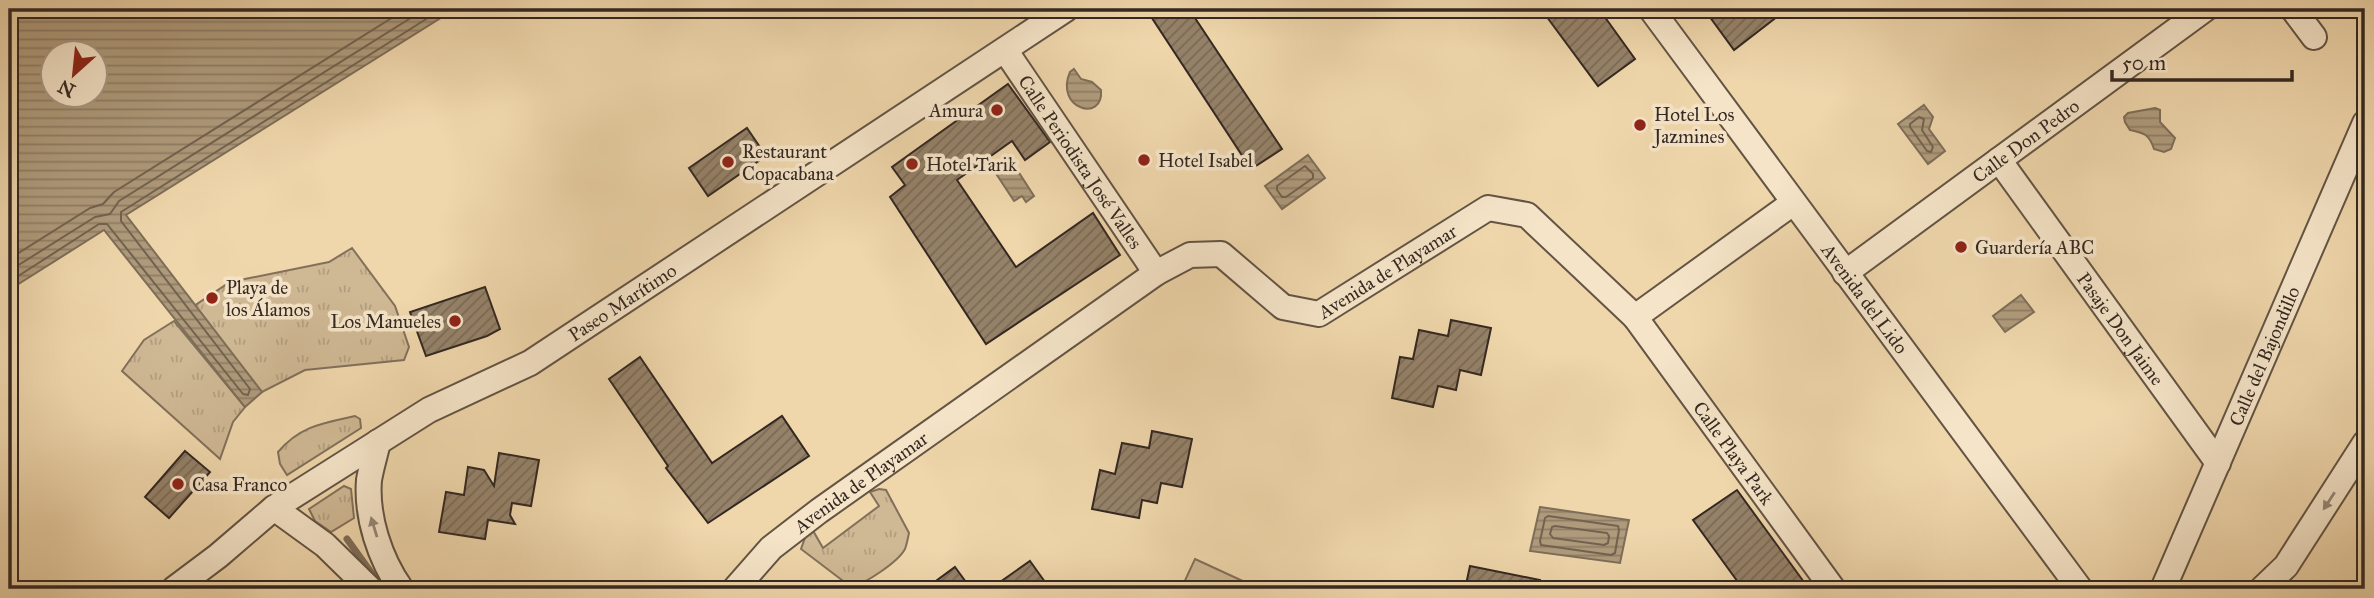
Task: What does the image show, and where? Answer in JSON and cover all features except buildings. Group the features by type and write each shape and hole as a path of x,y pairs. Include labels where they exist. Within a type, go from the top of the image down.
{"street":[{"name":"Paseo Marítimo","path":"174,589 274,509 429,410 530,363 1066,9"},
{"name":"Avenida del Lido","path":"1651,9 2080,589"},
{"name":"Calle Don Pedro","path":"1845,273 2205,9"},
{"path":"2293,9 2314,37"},
{"name":"Calle Periodista José Valles","path":"1004,50 1156,273"},
{"name":"Calle del Bajondillo","path":"2163,589 2365,123"},
{"name":"Pasaje Don Jaime","path":"1999,160 2218,463"},
{"path":"1635,317 1793,203"},
{"name":"Avenida de Playamar","path":"735,589 771,548 819,511 1156,273 1190,255 1221,254 1283,307 1319,314 1488,208 1527,215 1635,317"},
{"name":"Calle Playa Park","path":"1635,317 1833,589"},
{"path":"378,442 369,480 370,519 390,574 401,589"},
{"path":"2262,589 2286,566 2365,443"},
{"path":"274,509 325,545 370,589"}],"green space":[{"path":"352,248 395,306 409,347 404,360 305,370 262,392 194,306 230,282 329,262"},
{"path":"174,321 245,407 233,422 220,459 122,371 144,340"},
{"path":"355,416 360,419 361,428 287,475 280,464 278,452 286,443 313,427"},
{"path":"344,486 351,489 354,518 331,532 315,521 309,509"},
{"path":"886,490 909,533 905,549 881,572 851,587 801,549 806,535 812,529 823,548 879,506 870,492"},
{"path":"1195,559 1260,589 1181,589"}],"water":[{"path":"9,9 455,9 126,215 262,392 245,407 104,230 9,290"},
{"path":"1074,69 1081,79 1092,82 1101,90 1100,100 1095,106 1088,109 1081,107 1074,103 1069,95 1067,85 1070,72"},
{"path":"1924,105 1933,117 1929,129 1945,151 1928,164 1898,124"},
{"path":"2155,108 2160,110 2160,122 2175,138 2171,149 2164,152 2154,149 2148,137 2130,130 2125,122 2124,117 2128,113"},
{"path":"1308,155 1325,178 1282,209 1265,186"},
{"path":"1012,162 1034,196 1026,202 1022,196 1014,201 995,172"},
{"path":"2021,295 2034,312 2005,332 1993,316"},
{"path":"1540,507 1629,520 1620,563 1530,551"}],"waterway":[{"path":"347,539 383,589"}],"place":[{"name":"Amura","path":"997,110"},
{"name":"Hotel Los Jazmines","path":"1640,125"},
{"name":"Hotel Isabel","path":"1144,160"},
{"name":"Restaurant Copacabana","path":"728,162"},
{"name":"Hotel Tarik","path":"912,164"},
{"name":"Guardería ABC","path":"1961,247"},
{"name":"Playa de los Álamos","path":"212,298"},
{"name":"Los Manueles","path":"455,321"},
{"name":"Casa Franco","path":"178,484"}]}
